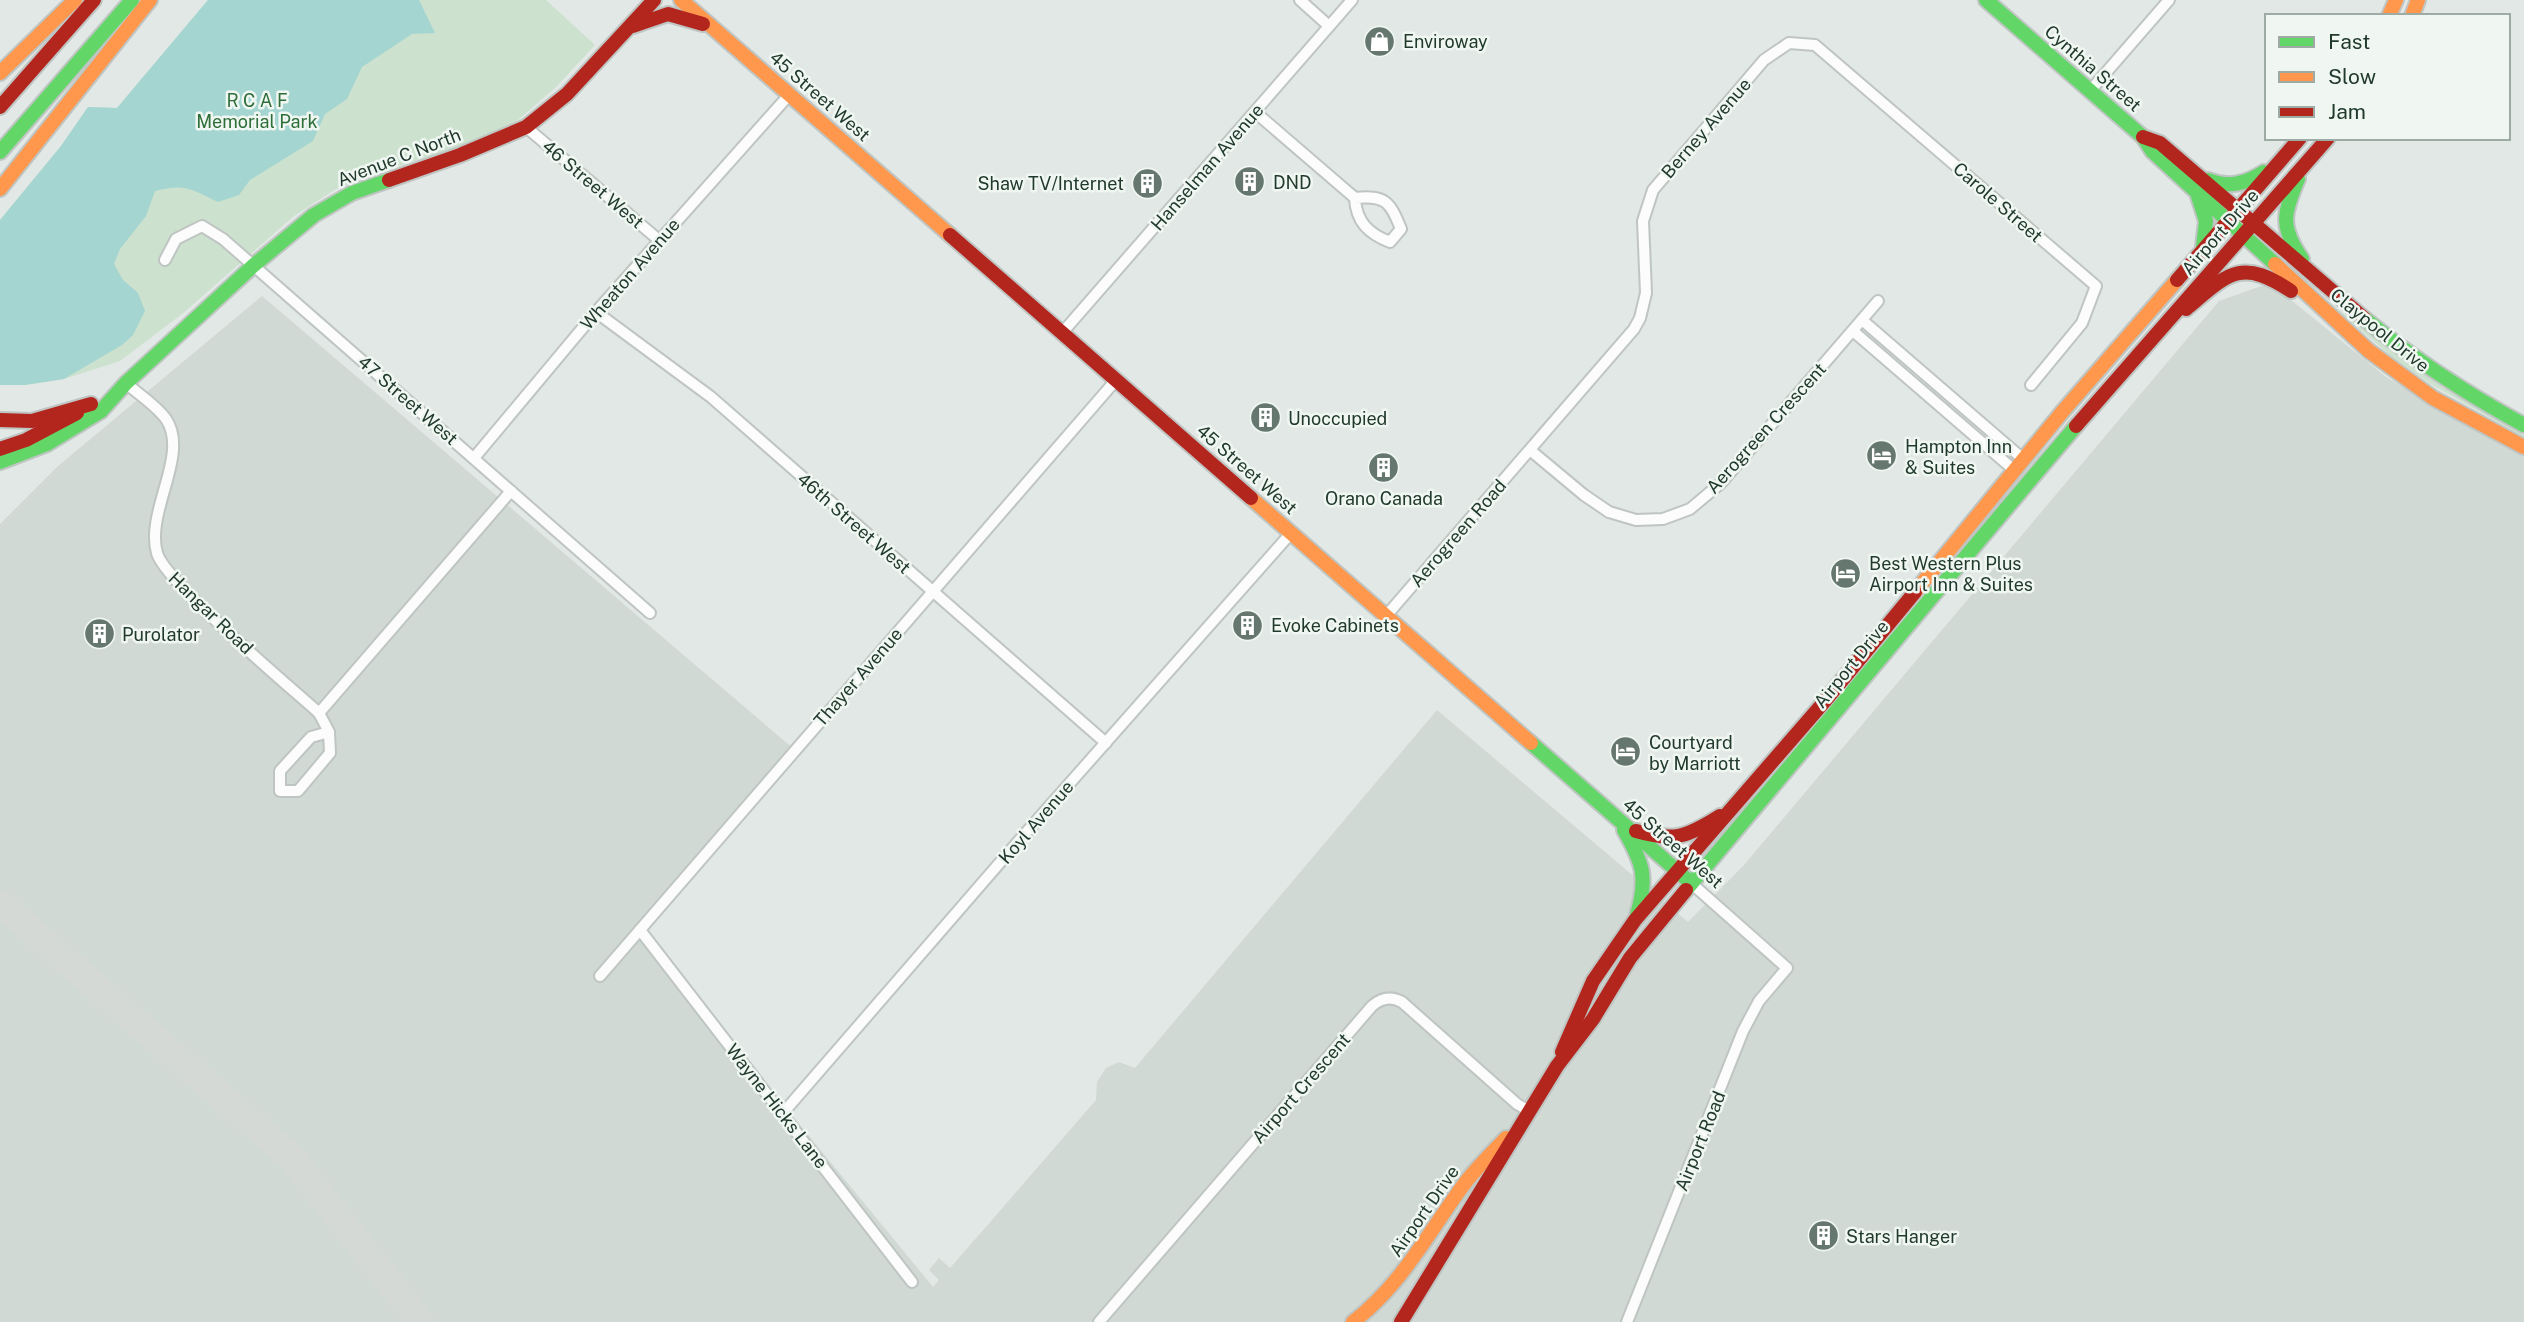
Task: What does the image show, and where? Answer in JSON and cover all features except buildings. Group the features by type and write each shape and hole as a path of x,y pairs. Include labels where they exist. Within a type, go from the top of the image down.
{"main road":[{"path":"0,73 75,0"},
{"path":"0,107 94,0"},
{"path":"0,152 132,0"},
{"path":"0,189 150,0"},
{"path":"629,27 637,0"},
{"name":"Avenue C North","path":"0,462 23,455 59,437 101,411 126,383 299,226 352,193 460,155 526,127 567,94 653,0"},
{"name":"45 Street West","path":"681,0 1691,883"},
{"path":"697,0 711,27"},
{"name":"Cynthia Street","path":"1986,0 2143,137 2152,151 2190,177 2232,216"},
{"path":"629,27 668,14 711,27"},
{"name":"Airport Drive","path":"1557,1066 1578,1011 1593,981 1635,920 1825,701 2018,464 2298,140"},
{"name":"Airport Drive","path":"1401,1322 1557,1066 1593,1019 1630,958 1838,711 1928,599 2155,334 2326,140"},
{"path":"2190,177 2225,186 2239,186 2253,180 2289,151"},
{"path":"2305,164 2288,202 2283,222 2294,248 2329,288"},
{"path":"2190,177 2204,206 2206,232 2203,250"},
{"name":"Claypool Drive","path":"2232,216 2253,223 2384,335 2434,373 2524,425"},
{"name":"Claypool Drive","path":"2232,216 2242,236 2369,351 2434,398 2524,447"},
{"path":"2155,334 2227,277 2249,270 2260,271 2325,311"},
{"name":"Avenue C North","path":"0,449 56,425 126,383"},
{"path":"0,420 32,421 91,404"},
{"path":"1623,824 1664,839 1680,839 1733,807"},
{"path":"1623,824 1646,875 1635,920"},
{"name":"Airport Drive","path":"1353,1322 1392,1288 1423,1248 1461,1188 1527,1115"}],"street":[{"path":"1300,0 1329,26"},
{"name":"Hanselman Avenue","path":"1062,333 1352,0"},
{"path":"2090,91 2169,0"},
{"name":"Berney Avenue","path":"1530,450 1634,329 1640,318 1646,293 1643,221 1653,190 1764,60 1788,43 1815,45 1900,117"},
{"name":"Wheaton Avenue","path":"474,458 596,312 789,94"},
{"path":"1255,112 1355,198 1374,197 1387,203 1401,229 1398,236 1390,242 1376,237 1364,226 1356,213 1355,198"},
{"name":"Carole Street","path":"1900,117 2096,286 2082,323 2031,385"},
{"name":"46 Street West","path":"526,127 660,241"},
{"name":"47 Street West","path":"165,260 176,239 202,226 223,239 650,613"},
{"name":"Aerogreen Crescent","path":"1530,450 1609,512 1636,520 1663,519 1689,509 1715,488 1878,301"},
{"name":"46th Street West","path":"596,312 711,397 1106,743"},
{"path":"1863,320 2018,464"},
{"path":"1853,331 2018,464"},
{"name":"Thayer Avenue","path":"600,976 1116,380"},
{"name":"Hangar Road","path":"126,383 165,418 170,428 173,462 158,511 154,535 157,555 164,567 197,602 319,713 330,733"},
{"name":"Aerogreen Road","path":"1386,616 1530,450"},
{"path":"319,713 511,491"},
{"name":"Koyl Avenue","path":"783,1113 1291,533"},
{"path":"330,733 330,753 298,791 280,790 280,771 311,737 330,733"},
{"name":"45 Street West","path":"1691,883 1787,968"},
{"name":"Wayne Hicks Lane","path":"640,930 912,1282"},
{"name":"Airport Road","path":"1627,1322 1743,1031 1766,992 1787,968"},
{"name":"Airport Crescent","path":"1099,1322 1380,1000 1393,998 1402,1002 1527,1115"}],"shaded area":[{"path":"2270,283 2386,377 2524,454 2524,1322 0,1322 0,524 57,467 262,296 795,750 640,930 933,1287 939,1280 929,1270 939,1258 950,1268 1096,1100 1097,1082 1106,1068 1119,1062 1135,1068 1437,710 1688,922 1744,865 2219,301"}],"green space":[{"name":"R C A F Memorial Park","path":"208,0 546,0 595,45 556,87 518,120 470,144 382,171 336,189 294,216 182,314 120,361 64,379 25,385 0,385 0,220 61,146 88,107 117,108"},
{"path":"2328,302 2442,387 2524,433 2524,437 2429,383 2391,356"}],"water":[{"path":"208,0 419,0 435,33 412,34 362,67 347,99 325,114 313,141 250,180 239,195 218,202 188,189 155,191 146,216 120,249 114,264 123,280 138,293 145,311 133,335 122,345 64,379 25,385 0,385 0,220 61,146 88,107 117,108"}],"taxiway":[{"path":"0,903 291,1157 421,1322"}],"traffic: fast":[{"path":"0,152 132,0"},
{"path":"1986,0 2143,137 2152,151 2275,264"},
{"path":"2208,180 2237,184 2264,172"},
{"path":"2298,179 2289,202 2286,220 2290,238 2302,259"},
{"path":"0,462 47,444 101,411 126,383 254,265 314,215 352,193 389,180"},
{"path":"2198,196 2206,221 2203,247"},
{"path":"2365,319 2442,376 2524,425"},
{"path":"1686,890 2076,426"},
{"path":"1531,743 1691,883"},
{"path":"1624,830 1636,852 1642,871 1642,890 1637,915"}],"traffic: slow":[{"path":"0,73 75,0"},
{"path":"0,189 150,0"},
{"path":"681,0 950,235"},
{"path":"2390,14 2396,0"},
{"path":"2413,14 2418,0"},
{"path":"2275,264 2369,351 2433,398 2524,447"},
{"path":"1915,592 2063,411 2177,280"},
{"path":"1251,498 1531,743"},
{"path":"1353,1322 1370,1308 1399,1276 1467,1180 1506,1138"}],"traffic: jam":[{"path":"0,107 94,0"},
{"path":"389,180 460,155 526,127 567,94 654,0"},
{"path":"633,26 668,14 703,24"},
{"path":"2143,137 2160,143 2365,319"},
{"path":"2177,280 2298,140"},
{"path":"2076,426 2326,140"},
{"path":"950,235 1251,498"},
{"path":"2186,309 2224,279 2235,274 2259,275 2291,291"},
{"path":"0,420 32,421 91,404"},
{"path":"0,449 26,440 77,413"},
{"path":"1562,1052 1593,981 1635,920 1825,701 1915,592"},
{"path":"1636,831 1661,836 1680,836 1720,816"},
{"path":"1401,1322 1557,1066 1593,1019 1630,958 1686,890"}],"place":[{"name":"Enviroway","path":"1380,41"},
{"name":"DND","path":"1250,182"},
{"name":"Shaw TV/Internet","path":"1147,183"},
{"name":"Unoccupied","path":"1265,418"},
{"name":"Hampton Inn & Suites","path":"1882,456"},
{"name":"Orano Canada","path":"1384,467"},
{"name":"Best Western Plus Airport Inn & Suites","path":"1846,573"},
{"name":"Evoke Cabinets","path":"1248,625"},
{"name":"Purolator","path":"99,634"},
{"name":"Courtyard by Marriott","path":"1626,752"},
{"name":"Stars Hanger","path":"1823,1236"}]}
